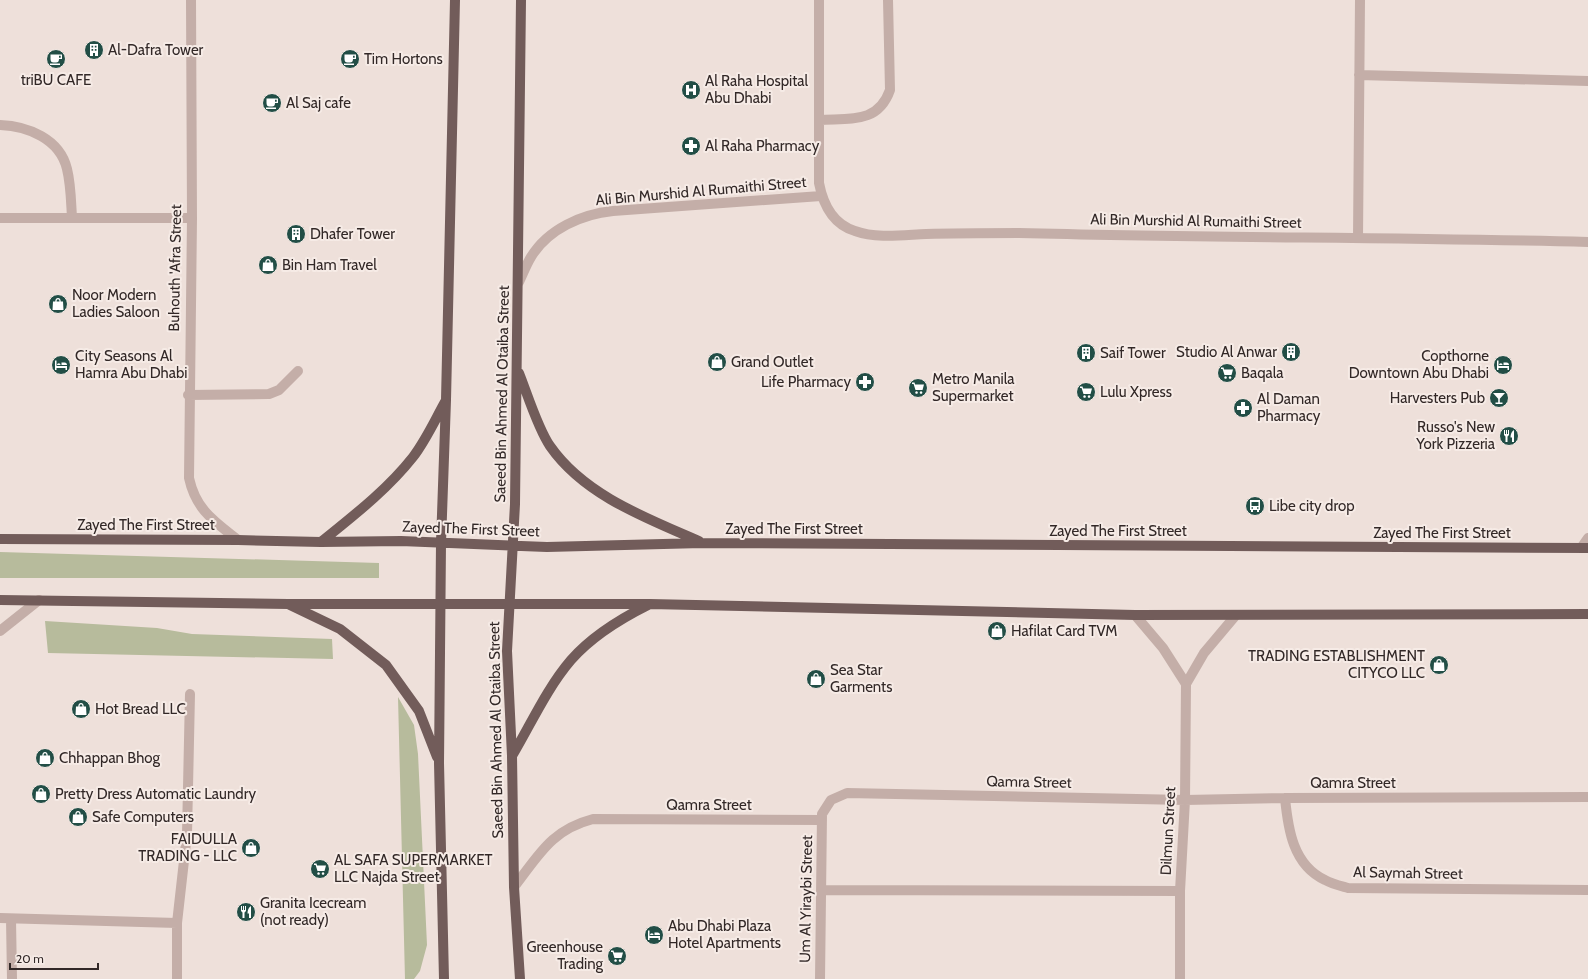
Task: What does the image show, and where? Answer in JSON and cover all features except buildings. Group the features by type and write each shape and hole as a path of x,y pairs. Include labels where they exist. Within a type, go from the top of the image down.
{"main road":[{"path":"444,978 439,763 441,542 446,400 455,0"},
{"name":"Saeed Bin Ahmed Al Otaiba Street","path":"520,979 514,887 512,756 507,674 509,605 513,546 518,368 521,0"},
{"path":"518,368 549,445 575,474 633,512 702,543"},
{"path":"321,542 364,508 400,471 422,444 446,400"},
{"name":"Zayed The First Street","path":"0,539 441,542 547,547 702,543 1584,548"},
{"path":"0,600 288,604 650,604 1135,615 1588,614"},
{"path":"288,604 340,629 386,665 419,711 439,763"},
{"path":"512,756 549,692 572,659 616,622 650,604"}],"street":[{"name":"Buhouth 'Afra Street","path":"191,0 192,218 188,470 191,489 195,499 209,517 238,540"},
{"name":"Ali Bin Murshid Al Rumaithi Street","path":"819,0 819,182 821,196 830,213 844,227 855,231 876,236 980,232 1178,237 1588,242"},
{"path":"819,120 866,117 882,107 887,99 890,90 888,0"},
{"path":"1358,238 1360,0"},
{"path":"1359,75 1588,81"},
{"path":"0,125 24,127 42,136 57,150 67,168 72,218"},
{"name":"Ali Bin Murshid Al Rumaithi Street","path":"519,282 532,256 552,234 577,219 589,215 613,211 821,196"},
{"path":"0,218 192,218"},
{"path":"188,395 269,394 279,390 298,371"},
{"path":"1584,548 1588,538"},
{"path":"0,631 39,600"},
{"path":"1135,615 1163,648 1186,684"},
{"name":"Dilmun Street","path":"1180,979 1180,892 1185,800 1186,684 1204,653 1236,615"},
{"path":"178,979 177,923 187,834 190,694"},
{"name":"Qamra Street","path":"514,887 547,844 560,832 576,824 593,819 822,820 822,814 831,800 847,793 1185,800 1285,798 1588,797"},
{"name":"Al Saymah Street","path":"1285,798 1291,841 1304,863 1324,880 1348,888 1588,890"},
{"name":"Um Al Yiraybi Street","path":"820,979 822,820"},
{"path":"821,890 1180,892"},
{"path":"0,918 177,923"},
{"path":"11,919 12,979"}],"green space":[{"path":"0,552 379,563 379,578 0,578"},
{"path":"45,621 157,628 192,634 332,639 333,659 48,653"},
{"path":"398,697 414,725 418,754 427,945 420,971 414,979 405,979"}],"place":[{"name":"Al-Dafra Tower","path":"94,50"},
{"name":"triBU CAFE","path":"56,59"},
{"name":"Tim Hortons","path":"350,59"},
{"name":"Al Raha Hospital Abu Dhabi","path":"691,90"},
{"name":"Al Saj cafe","path":"272,103"},
{"name":"Al Raha Pharmacy","path":"691,146"},
{"name":"Dhafer Tower","path":"296,234"},
{"name":"Bin Ham Travel","path":"268,265"},
{"name":"Noor Modern Ladies Saloon","path":"58,304"},
{"name":"Studio Al Anwar","path":"1291,352"},
{"name":"Saif Tower","path":"1086,353"},
{"name":"Grand Outlet","path":"717,362"},
{"name":"City Seasons Al Hamra Abu Dhabi","path":"61,365"},
{"name":"Copthorne Downtown Abu Dhabi","path":"1503,365"},
{"name":"Baqala","path":"1227,373"},
{"name":"Life Pharmacy","path":"865,382"},
{"name":"Metro Manila Supermarket","path":"918,388"},
{"name":"Lulu Xpress","path":"1086,392"},
{"name":"Harvesters Pub","path":"1499,398"},
{"name":"Al Daman Pharmacy","path":"1243,408"},
{"name":"Russo's New York Pizzeria","path":"1509,436"},
{"name":"Libe city drop","path":"1255,506"},
{"name":"Hafilat Card TVM","path":"997,631"},
{"name":"TRADING ESTABLISHMENT CITYCO LLC","path":"1439,665"},
{"name":"Sea Star Garments","path":"816,679"},
{"name":"Hot Bread LLC","path":"81,709"},
{"name":"Chhappan Bhog","path":"45,758"},
{"name":"Pretty Dress Automatic Laundry","path":"41,794"},
{"name":"Safe Computers","path":"78,817"},
{"name":"FAIDULLA TRADING - LLC","path":"251,848"},
{"name":"AL SAFA SUPERMARKET LLC Najda Street","path":"320,869"},
{"name":"Granita Icecream (not ready)","path":"246,912"},
{"name":"Abu Dhabi Plaza Hotel Apartments","path":"654,935"},
{"name":"Greenhouse Trading","path":"617,956"}]}
